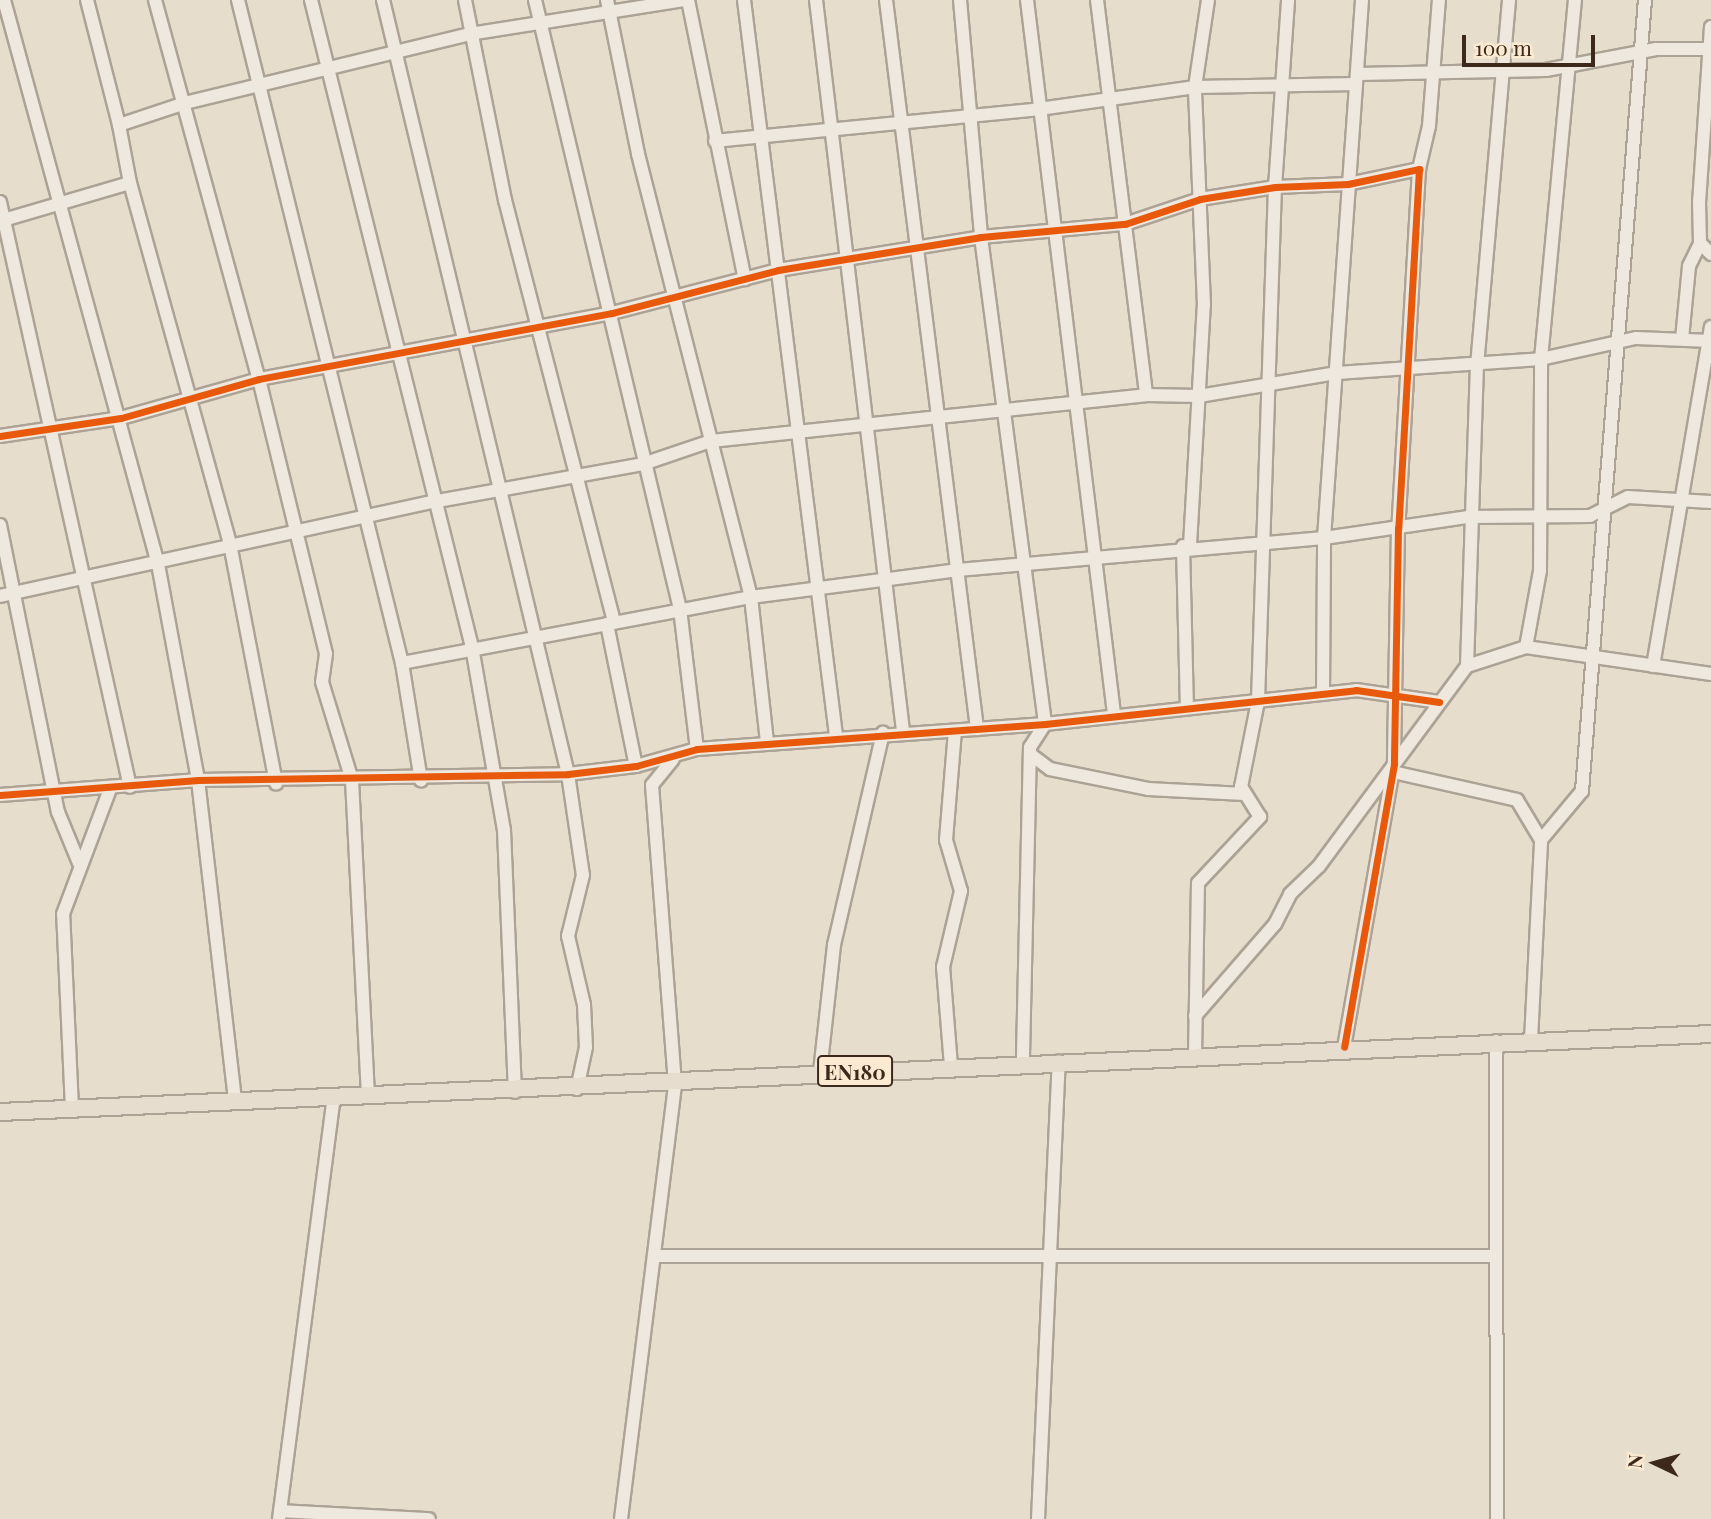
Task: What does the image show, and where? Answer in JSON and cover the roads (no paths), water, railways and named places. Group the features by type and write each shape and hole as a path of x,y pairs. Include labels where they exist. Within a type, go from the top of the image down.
{"main road":[{"name":"EN180","path":"0,1112 235,1099 515,1092 675,1084 820,1072 1344,1047 1711,1034"}],"street":[{"path":"4,0 64,207 158,564 198,780 235,1099"},
{"path":"87,0 119,125 130,183 230,544 276,783"},
{"path":"155,0 259,379 326,654 322,682 352,780 368,1094"},
{"path":"238,0 330,366 362,516 402,663 421,780"},
{"path":"311,0 432,502 472,647 492,774 504,830 515,1092"},
{"path":"383,0 540,636 568,774 583,875 568,936 584,1005 586,1047 577,1089"},
{"path":"465,0 470,34 540,324 572,476 610,623 636,766"},
{"path":"535,0 612,313 643,464 680,609 697,749"},
{"path":"607,0 711,441 751,597 767,742"},
{"path":"119,125 185,103 470,34 539,21 609,15 686,0 745,279"},
{"path":"744,0 836,735"},
{"path":"816,0 889,580 903,731"},
{"path":"886,0 977,729"},
{"path":"960,0 981,237 1028,563 1045,724 1030,754 1021,931 1023,1063"},
{"path":"1027,0 1052,231 1114,714"},
{"path":"1097,0 1146,395"},
{"path":"1187,707 1186,546 1204,306 1195,87 1208,0"},
{"path":"1244,794 1258,701 1275,187 1286,86 1288,0"},
{"path":"1322,693 1324,538 1363,0"},
{"path":"1344,1047 1394,768 1393,693 1406,370 1419,169 1429,126 1430,72 1439,0"},
{"path":"1467,666 1468,517 1477,366 1507,72 1508,0"},
{"path":"1526,647 1540,571 1536,517 1541,359 1571,65 1575,0"},
{"path":"1541,840 1582,791 1594,660 1614,344 1645,0"},
{"path":"1682,339 1689,266 1700,243 1711,27"},
{"path":"715,141 832,127 1039,109 1195,87 1286,86 1430,72 1507,72 1709,49"},
{"path":"0,436 121,418 259,379 398,355 540,324 612,313 677,299 778,270 847,257 981,237 1125,224 1200,199 1275,187 1348,184 1419,169"},
{"path":"2,221 64,207 130,183"},
{"path":"0,202 2,221 50,430 87,579 130,787"},
{"path":"1700,243 1711,254"},
{"path":"1653,666 1711,327"},
{"path":"0,596 158,564 230,544 362,516 643,464 711,441 869,422 1006,412 1146,395 1199,396 1267,381 1337,373 1477,366 1541,359 1614,344 1682,339 1709,341"},
{"path":"402,663 472,647 751,597 958,570 1186,546 1324,538 1468,517 1536,517 1604,511 1628,497 1682,498 1711,502"},
{"path":"0,525 16,592 55,794 79,863"},
{"path":"1195,1016 1275,924 1290,894 1394,768 1467,666 1526,647 1594,660 1711,674"},
{"path":"0,795 55,794 198,780 276,783 421,780 492,774 568,774 636,766 697,749 836,735 955,731 1045,724 1114,714 1322,693 1393,693 1439,702"},
{"path":"951,1066 943,967 961,891 946,840 955,731"},
{"path":"820,1072 834,945 883,733"},
{"path":"621,1519 675,1084 652,786 662,766 683,752"},
{"path":"1030,754 1050,769 1148,789 1244,794 1259,811 1257,824 1198,883 1195,1054"},
{"path":"1394,768 1517,800 1541,840 1531,1040"},
{"path":"72,1109 63,915 79,863 110,789"},
{"path":"1496,1041 1497,1519"},
{"path":"1038,1519 1053,1257 1059,1061"},
{"path":"334,1096 279,1515 429,1519"},
{"path":"654,1256 1496,1256"}]}
